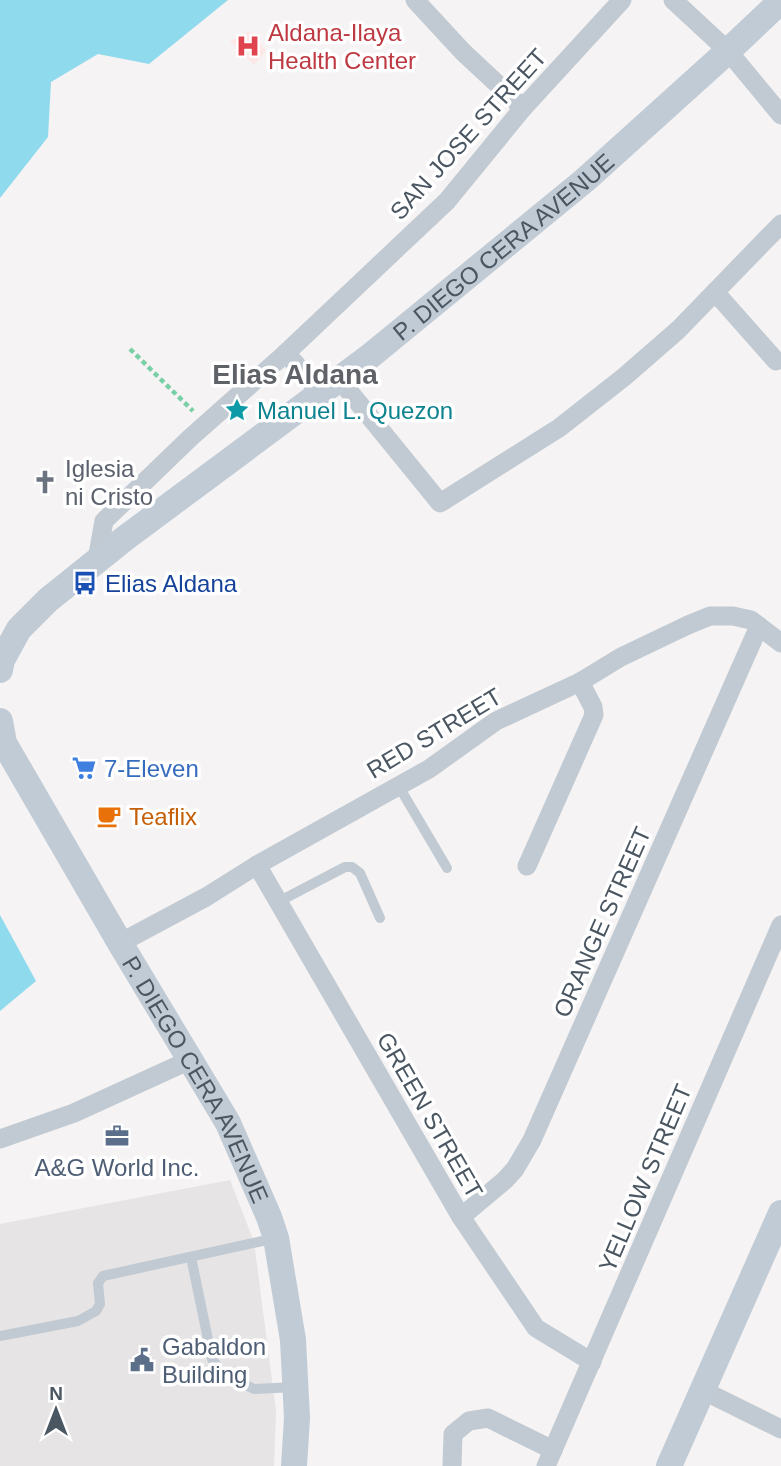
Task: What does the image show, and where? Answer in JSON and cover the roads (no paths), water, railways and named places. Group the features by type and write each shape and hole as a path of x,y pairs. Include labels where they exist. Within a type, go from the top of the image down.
{"main road":[{"name":"P. DIEGO CERA AVENUE","path":"1,663 19,629 48,600 97,560 369,357 585,180 781,1"},
{"name":"P. DIEGO CERA AVENUE","path":"0,720 4,743 228,1123 276,1238 293,1340 297,1418 294,1466"},
{"path":"669,1466 781,1213"}],"street":[{"path":"415,0 463,52 523,108"},
{"name":"SAN JOSE STREET","path":"97,560 104,521 447,201 523,108 622,0"},
{"path":"673,0 728,51 781,116"},
{"path":"286,353 330,385 440,503 559,428 624,377 678,330 781,224"},
{"path":"715,292 776,361"},
{"name":"RED STREET","path":"120,943 206,897 257,865 429,769 496,721 580,682 621,657 710,616 733,615 751,620 781,643"},
{"name":"ORANGE STREET","path":"461,1217 505,1181 532,1140 759,626"},
{"path":"527,866 594,715 593,706 580,682"},
{"name":"GREEN STREET","path":"257,865 461,1217 536,1328 592,1362"},
{"name":"YELLOW STREET","path":"452,1466 453,1434 469,1421 488,1418 549,1458 781,925"},
{"path":"0,1139 74,1113 190,1060"},
{"path":"702,1390 781,1429"}],"lane":[{"path":"397,785 447,868"},
{"path":"278,902 345,867 352,867 360,873 380,918"},
{"path":"0,1336 78,1321 96,1311 100,1304 98,1283 103,1276 276,1238"},
{"path":"191,1257 212,1359 222,1373 254,1389 296,1387"}],"water":[{"path":"0,0 228,0 149,64 98,54 51,82 48,137 0,198"},
{"path":"0,915 36,981 0,1011"}],"place":[{"name":"Aldana-Ilaya Health Center","path":"248,46"},
{"name":"Manuel L. Quezon","path":"237,410"},
{"name":"Iglesia ni Cristo","path":"45,482"},
{"name":"Elias Aldana","path":"85,583"},
{"name":"7-Eleven","path":"84,768"},
{"name":"Teaflix","path":"109,816"},
{"name":"A&G World Inc.","path":"117,1136"},
{"name":"Gabaldon Building","path":"142,1360"}],"district":[{"name":"Elias Aldana","path":"295,374"}]}
